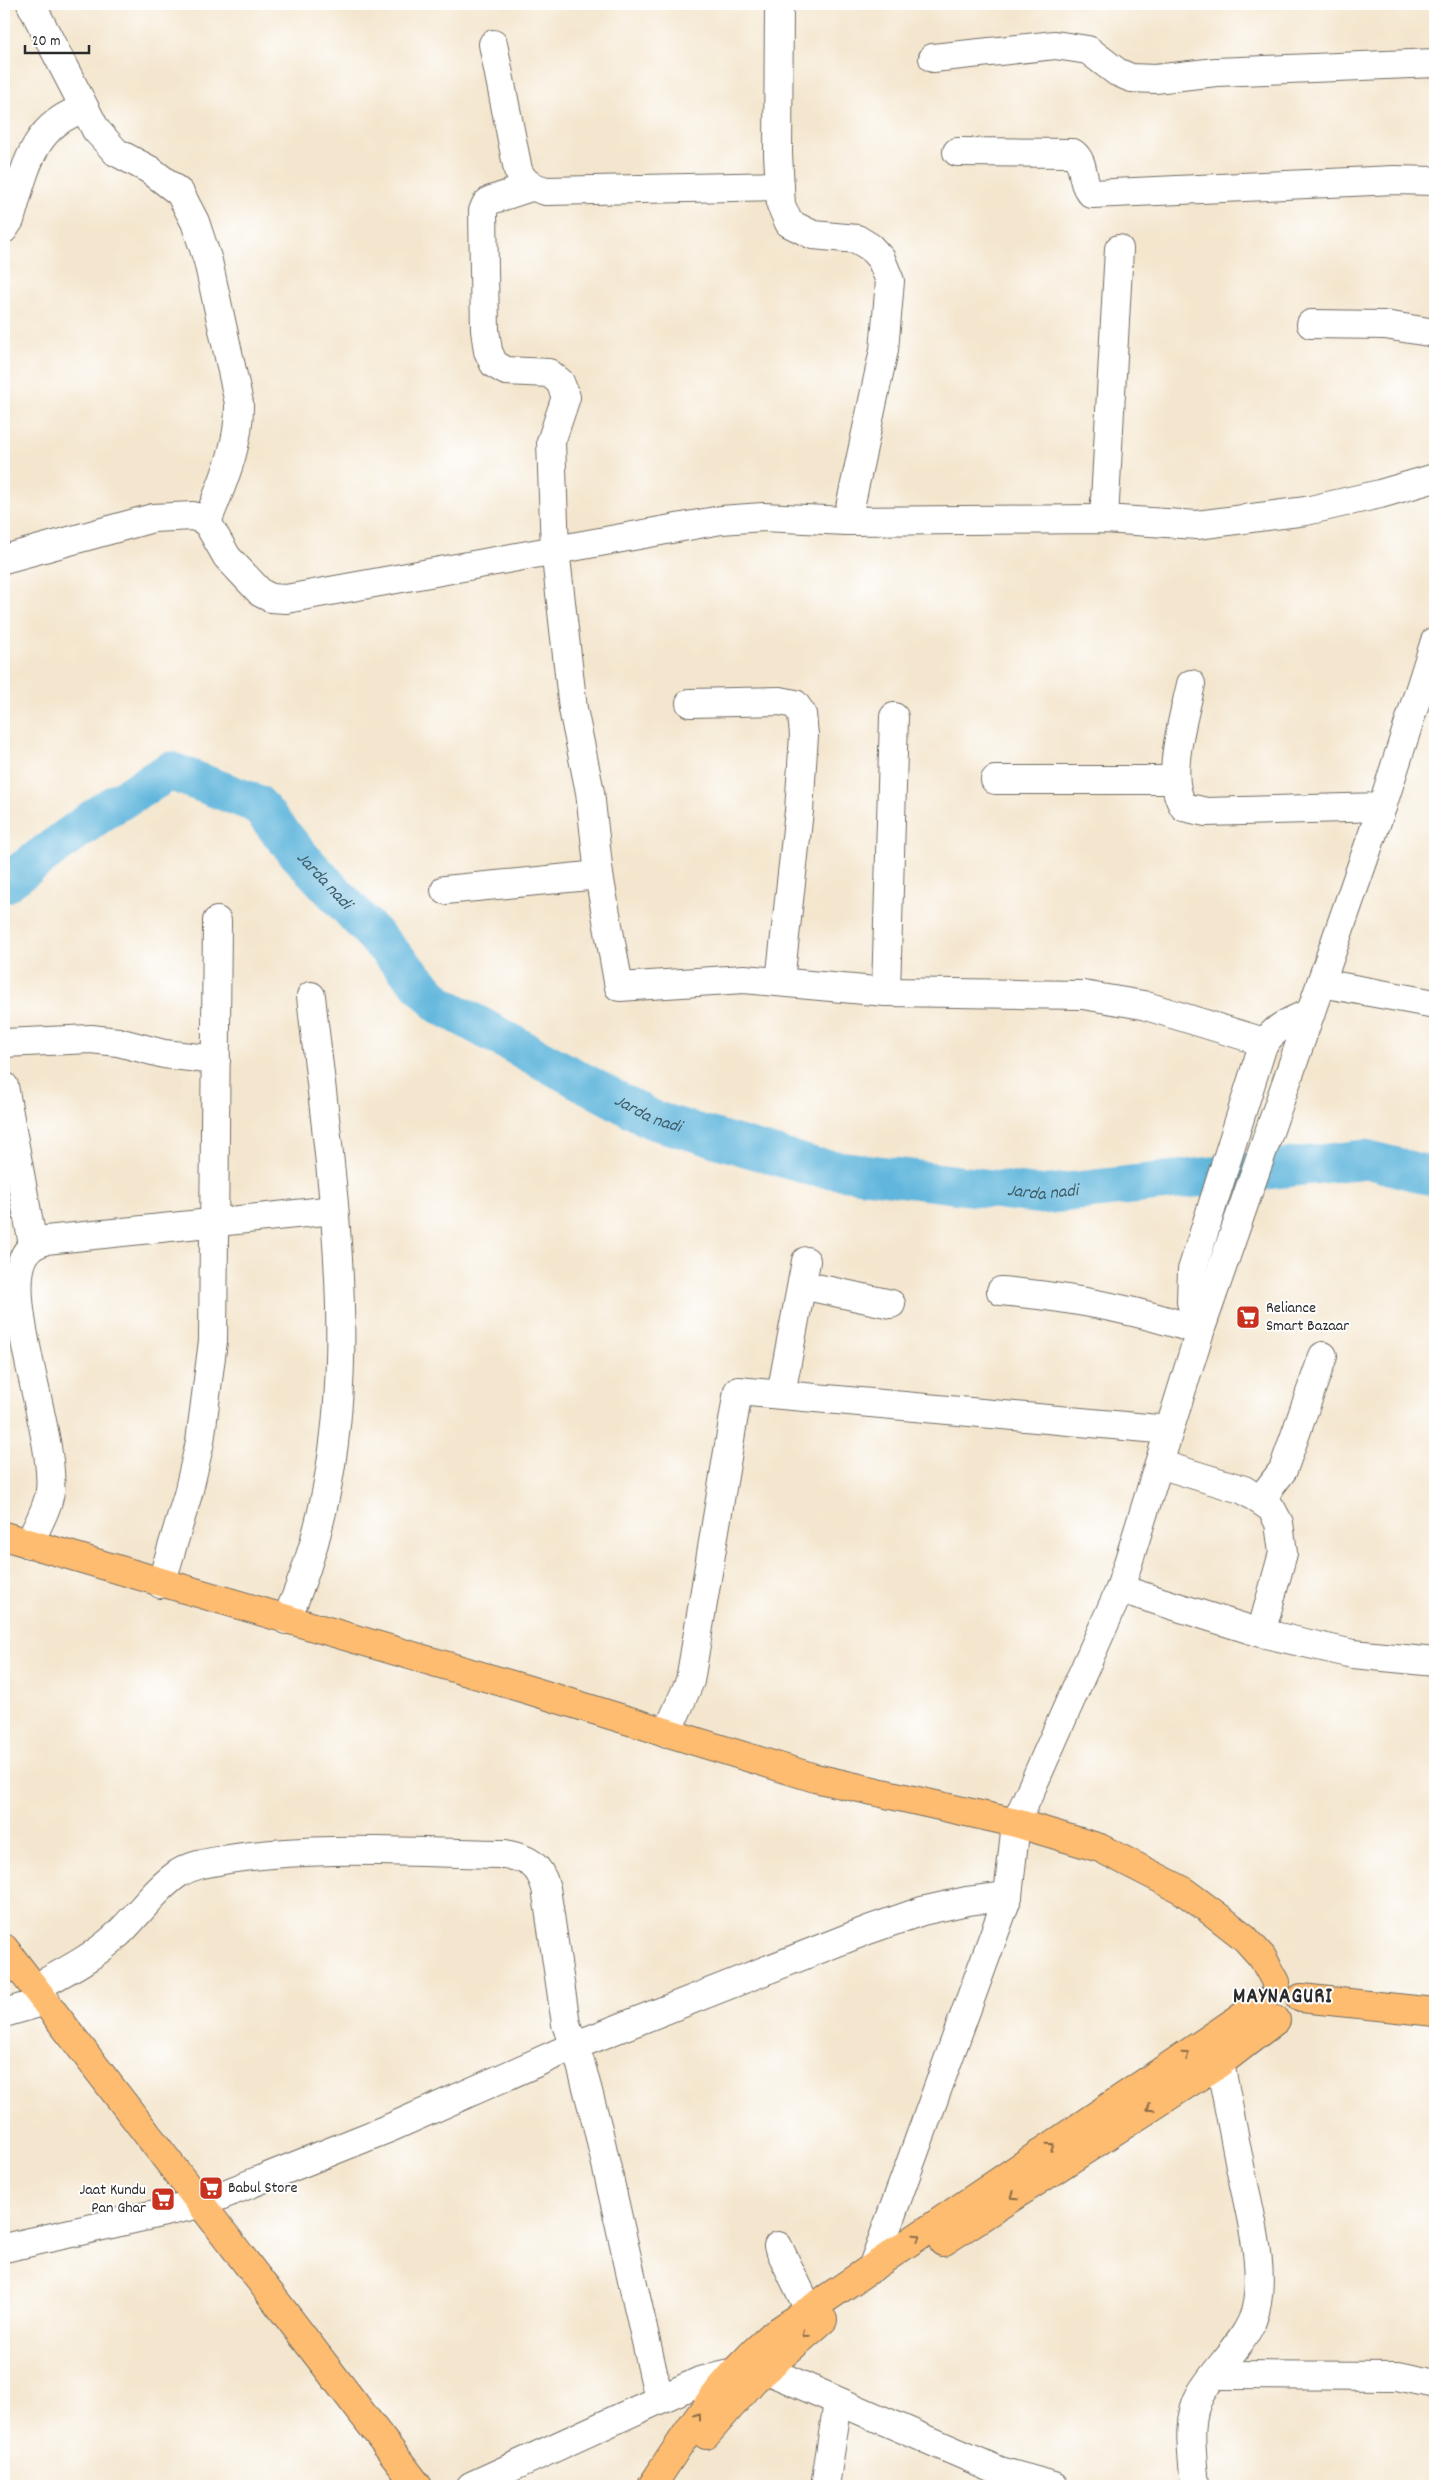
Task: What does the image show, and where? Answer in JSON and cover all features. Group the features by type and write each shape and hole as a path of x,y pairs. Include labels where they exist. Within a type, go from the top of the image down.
{"main road":[{"path":"16,1540 815,1778 1016,1823 1100,1848 1182,1890 1244,1937 1262,1957 1271,2002"},
{"path":"4,1948 418,2486"},
{"path":"652,2486 696,2418 731,2374 771,2336 1271,2002 1292,1984 1297,1987 1301,1998 1435,2012"},
{"path":"674,2486 714,2424 764,2369 827,2317 1220,2063 1271,2002"}],"street":[{"path":"31,4 96,130 116,152 150,170 180,193 195,222 208,261 239,403 239,423 231,457 207,522"},
{"path":"779,4 781,205 789,223 813,235 857,239 863,243 881,259 890,281 884,350 847,521"},
{"path":"493,44 518,170 522,181 531,187 546,192 780,186"},
{"path":"933,58 1055,46 1088,50 1117,72 1130,78 1155,80 1216,72 1435,63"},
{"path":"4,229 10,220 34,148 52,124 71,113 84,109"},
{"path":"957,152 1073,154 1079,159 1086,188 1092,194 1394,180 1435,181"},
{"path":"531,187 491,200 483,211 485,330 488,350 494,364 506,371 549,373 560,382 566,397 551,442 555,549 573,709 590,792 600,875 618,987 716,980 780,981 886,992 1083,995 1114,999 1263,1045"},
{"path":"1104,519 1120,249"},
{"path":"1311,324 1385,325 1435,333"},
{"path":"4,559 153,518 193,516 207,522 227,557 261,593 271,598 286,599 318,595 555,549 721,520 764,517 847,521 1104,519 1197,525 1236,521 1336,505 1435,478"},
{"path":"872,2268 1008,1896 1016,1823 1120,1589 1200,1331 1382,807 1435,641"},
{"path":"1191,684 1174,780 1177,798 1184,807 1206,812 1382,807"},
{"path":"690,703 780,702 795,704 802,714 804,735 799,811 780,981"},
{"path":"886,992 892,843 894,717"},
{"path":"995,780 1174,780"},
{"path":"445,890 600,875"},
{"path":"161,1584 188,1494 208,1395 215,1306 217,921"},
{"path":"1321,983 1435,1004"},
{"path":"286,1620 300,1588 326,1493 337,1416 341,1327 334,1210 311,996"},
{"path":"1200,1331 1194,1313 1190,1290 1196,1254 1263,1045 1288,1022 1309,1018"},
{"path":"4,1043 91,1039 118,1042 164,1054 216,1060"},
{"path":"4,1086 33,1245"},
{"path":"16,1540 50,1492 49,1461 12,1310 24,1256 33,1245 46,1240 334,1210"},
{"path":"780,1394 804,1273 891,1304"},
{"path":"1000,1291 1084,1300 1162,1318 1200,1331"},
{"path":"1260,1500 1283,1470 1323,1356"},
{"path":"667,1733 690,1682 738,1391 1169,1430"},
{"path":"1159,1464 1244,1490 1272,1508 1279,1523 1283,1554 1261,1633"},
{"path":"1120,1589 1261,1633 1353,1654 1435,1662"},
{"path":"4,2013 41,1995 67,1971 114,1939 163,1886 179,1873 193,1866 247,1857 289,1853 505,1854 523,1858 541,1872 546,1888 566,2024 598,2129 659,2399"},
{"path":"4,2248 200,2204 392,2127 574,2046 922,1911 966,1901 1008,1896"},
{"path":"1194,2486 1191,2430 1194,2410 1200,2394 1236,2348 1252,2321 1258,2293 1258,2268 1251,2223 1220,2063"},
{"path":"778,2246 809,2310"},
{"path":"764,2369 1000,2472 1054,2486"},
{"path":"470,2486 700,2381 731,2374"},
{"path":"1214,2375 1398,2376 1435,2384"},
{"path":"825,2486 838,2402"}],"waterway":[{"name":"Jarda nadi","path":"4,884 105,810 170,771 257,804 300,856 439,1004 653,1120 814,1167 1041,1195 1366,1159 1435,1177"}],"place":[{"name":"Reliance Smart Bazaar","path":"1248,1317"},
{"name":"Babul Store","path":"211,2188"},
{"name":"Jaat Kundu Pan Ghar","path":"163,2199"}],"district":[{"name":"MAYNAGURI","path":"1283,1998"}]}
